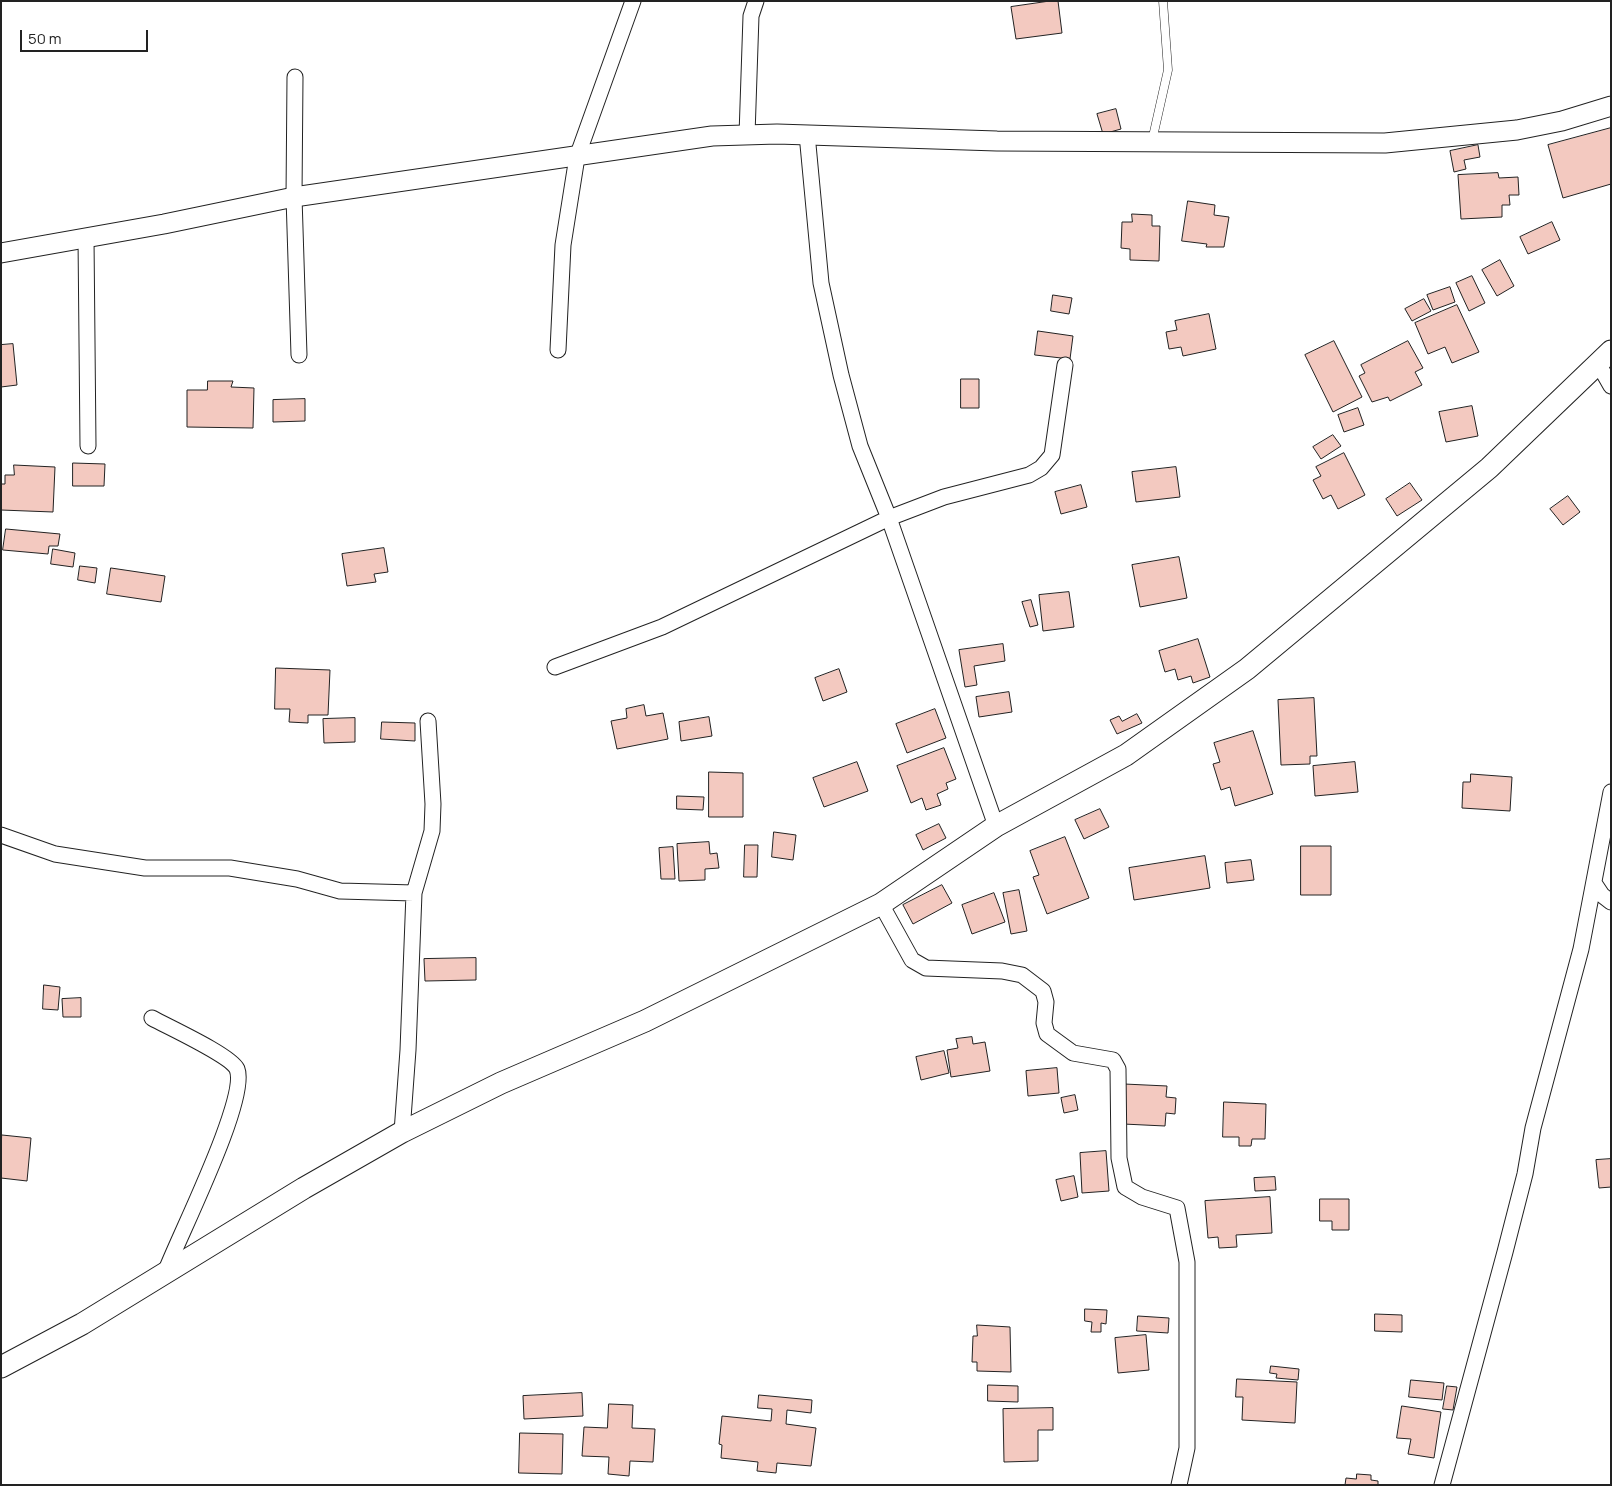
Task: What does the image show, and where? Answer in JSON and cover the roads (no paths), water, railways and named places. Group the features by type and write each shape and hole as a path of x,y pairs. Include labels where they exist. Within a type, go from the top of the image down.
{"main road":[{"path":"1,1367 82,1324 304,1188 402,1132 500,1082 645,1021 881,904 996,826 1126,755 1247,670 1489,468 1605,358"}],"street":[{"path":"558,350 563,245 577,157 633,1"},
{"path":"747,135 751,16 756,1"},
{"path":"295,77 294,197 299,355"},
{"path":"1,253 294,197 712,136 807,134 997,141 1385,143 1517,130 1562,121 1611,106"},
{"path":"807,134 822,283 841,375 860,446 889,518 996,826"},
{"path":"86,238 88,446"},
{"path":"1605,358 1611,386"},
{"path":"555,666 662,627 889,518 944,497 1029,475 1040,468 1052,455 1065,365"},
{"path":"402,1132 408,1050 414,894 432,831 433,804 428,721"},
{"path":"1442,1485 1506,1252 1534,1128 1581,949 1611,792"},
{"path":"1,835 55,854 145,868 230,868 297,880 340,891 414,894"},
{"path":"1594,883 1602,895 1611,902"},
{"path":"881,904 912,960 926,968 1002,971 1022,975 1043,991 1046,1002 1044,1023 1047,1034 1073,1053 1113,1060 1118,1070 1119,1158 1125,1187 1142,1197 1177,1208 1187,1262 1187,1448 1179,1485"},
{"path":"152,1018 225,1057 236,1068 238,1080 236,1098 202,1189 165,1273"}],"lane":[{"path":"1152,141 1168,70 1163,1"}]}
